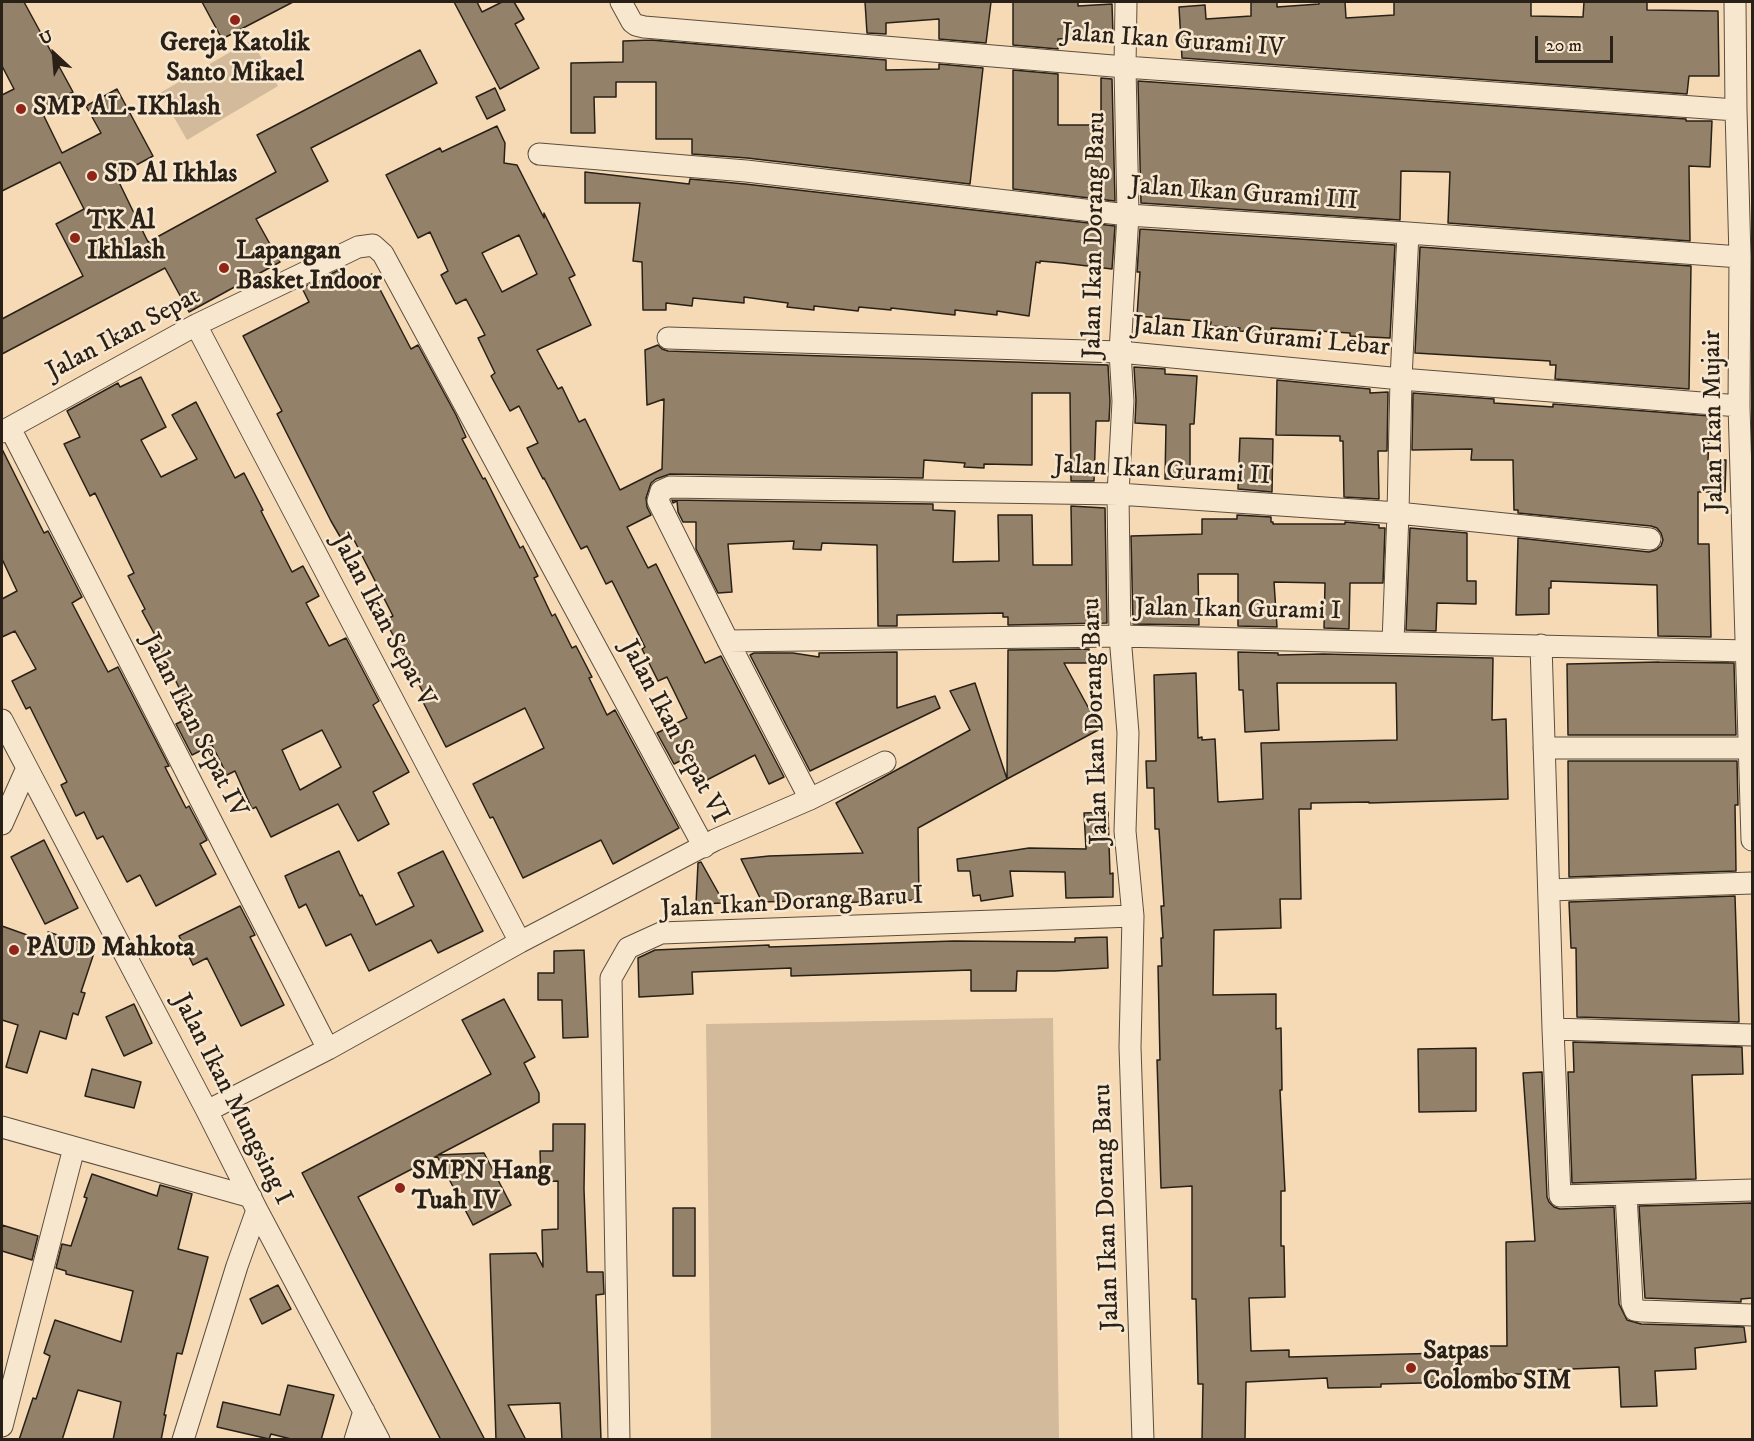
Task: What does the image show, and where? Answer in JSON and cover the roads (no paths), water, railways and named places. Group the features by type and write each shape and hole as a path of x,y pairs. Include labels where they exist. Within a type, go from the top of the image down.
{"street":[{"name":"Jalan Ikan Gurami IV","path":"621,2 632,22 644,27 1125,66 1736,110"},
{"name":"Jalan Ikan Dorang Baru","path":"1126,2 1128,214 1120,352 1123,401 1118,494 1120,636 1128,733 1125,831 1133,916 1130,1047 1143,1440"},
{"name":"Jalan Ikan Mujair","path":"1735,2 1740,257 1739,406 1747,440 1744,539 1745,627 1752,840"},
{"name":"Jalan Ikan Gurami III","path":"539,154 747,171 1128,214 1740,257"},
{"path":"1393,642 1408,233"},
{"name":"Jalan Ikan Sepat","path":"6,430 196,325 358,247 373,245"},
{"name":"Jalan Ikan Sepat VI","path":"207,1111 328,1049 520,942 704,847 383,254 373,245"},
{"name":"Jalan Ikan Sepat V","path":"196,325 520,942"},
{"name":"Jalan Ikan Gurami Lebar","path":"668,338 1120,352 1401,379 1739,406"},
{"name":"Jalan Ikan Sepat IV","path":"6,430 328,1049"},
{"name":"Jalan Ikan Gurami II","path":"728,642 658,501 661,491 670,487 1118,494 1398,513 1650,540"},
{"name":"Jalan Ikan Gurami I","path":"728,642 1120,636 1747,651"},
{"path":"728,642 810,799"},
{"path":"1541,645 1560,1196 1752,1190"},
{"name":"Jalan Ikan Mungsing I","path":"2,720 254,1204 380,1440"},
{"path":"1544,748 1749,748"},
{"path":"704,847 885,762"},
{"path":"2,824 27,768"},
{"path":"1549,890 1752,883"},
{"name":"Jalan Ikan Dorang Baru I","path":"619,1440 611,978 628,948 662,933 1133,916"},
{"path":"1553,1029 1752,1035"},
{"path":"2,1128 254,1204 183,1440"},
{"path":"2,1426 74,1148"},
{"path":"1626,1194 1632,1303 1635,1310 1752,1315"},
{"path":"355,1440 364,1412"}],"place":[{"name":"Gereja Katolik Santo Mikael","path":"235,20"},
{"name":"SMP AL-IKhlash","path":"21,109"},
{"name":"SD Al Ikhlas","path":"92,176"},
{"name":"TK Al Ikhlash","path":"75,238"},
{"name":"Lapangan Basket Indoor","path":"224,268"},
{"name":"PAUD Mahkota","path":"14,950"},
{"name":"SMPN Hang Tuah IV","path":"400,1188"},
{"name":"Satpas Colombo SIM","path":"1411,1368"}]}
